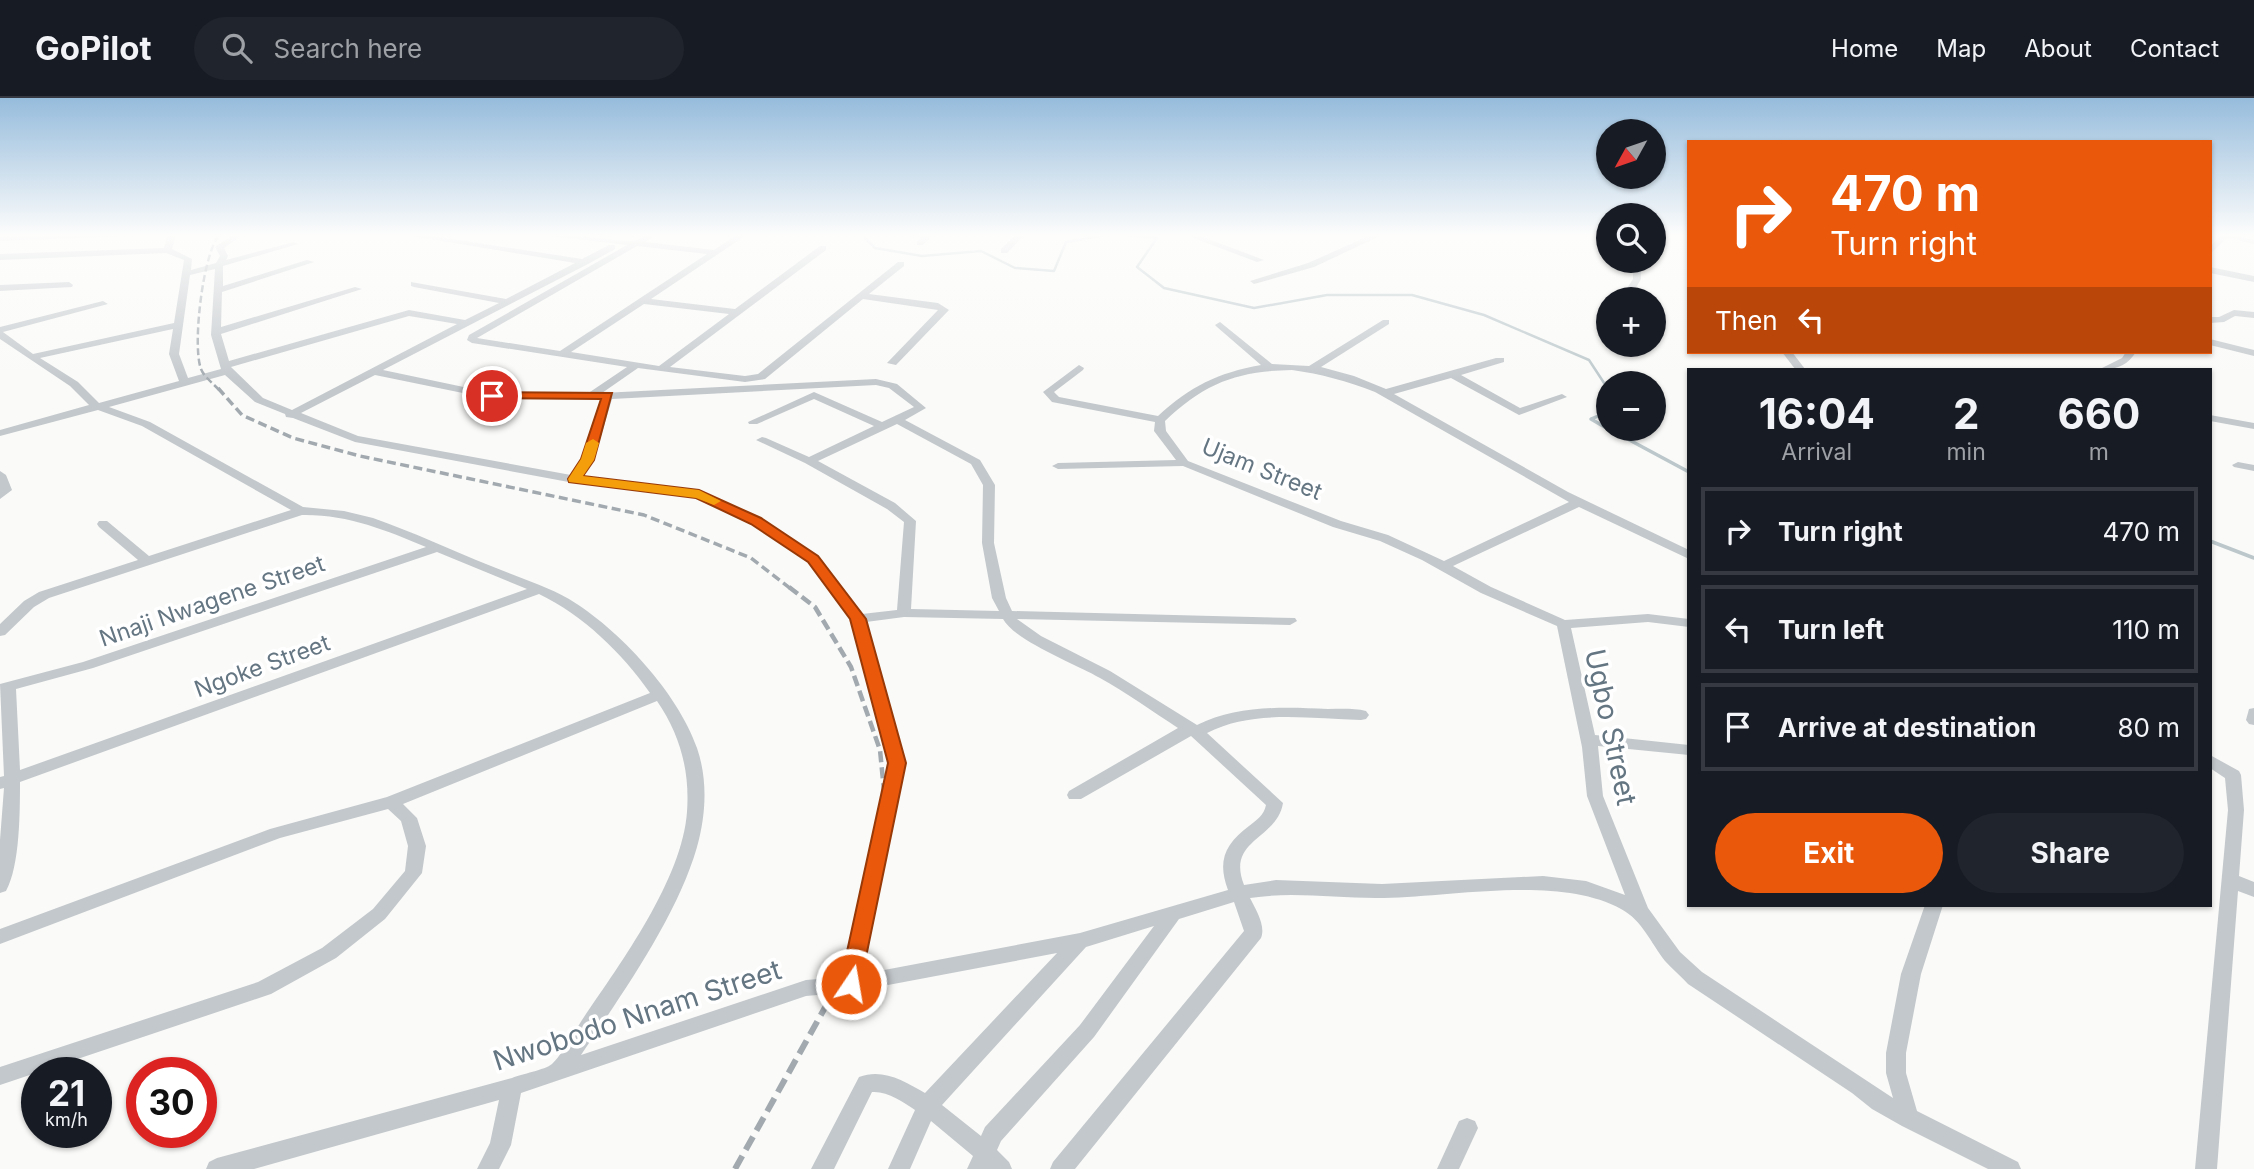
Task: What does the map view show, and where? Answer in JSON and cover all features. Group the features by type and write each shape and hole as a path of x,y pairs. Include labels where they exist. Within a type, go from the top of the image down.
{"street":[{"path":"183,284 174,354 184,382"},
{"path":"218,284 216,332 227,368 259,400 290,415 355,439 574,479 699,494 756,521 813,559 858,619 897,763 851,984"},
{"path":"217,291 240,284"},
{"path":"414,284 510,302"},
{"path":"290,415 544,284"},
{"path":"565,284 472,337 477,342 661,369 745,379 761,377 877,284"},
{"path":"562,354 670,284"},
{"path":"661,369 774,284"},
{"path":"0,288 69,285"},
{"path":"216,332 358,289"},
{"path":"862,296 938,306 944,310 892,363"},
{"path":"644,301 735,312"},
{"path":"103,304 20,324 0,332 30,357 74,384 95,405 146,424 301,511"},
{"path":"0,433 184,382 409,313 468,323"},
{"path":"2212,320 2221,320 2234,313 2254,315"},
{"path":"1310,370 1386,322"},
{"path":"0,324 20,324"},
{"path":"30,357 177,325"},
{"path":"1220,325 1269,367"},
{"path":"2212,342 2254,353"},
{"path":"1789,354 1799,368"},
{"path":"2107,368 2126,360 2130,354"},
{"path":"1385,393 1500,360"},
{"path":"589,397 636,365"},
{"path":"1079,368 1048,392 1056,400 1160,420 1184,394 1212,378 1269,367 1310,370 1385,393 1578,503 1687,554"},
{"path":"376,372 492,396 589,397 876,382 893,386 921,408 809,461"},
{"path":"1452,373 1519,412 1562,397"},
{"path":"753,422 814,395 827,383"},
{"path":"814,395 891,424 976,462 989,485 988,543 1005,615 1035,639 1105,674 1192,730 1275,803 1270,818 1238,843 1231,869 1254,933 1061,1169"},
{"path":"574,479 588,460 608,396"},
{"path":"2212,418 2254,426"},
{"name":"Ujam Street","path":"1160,420 1160,431 1170,448 1184,463 1337,524 1384,538 1444,566 1486,590 1563,624"},
{"path":"762,440 809,461 891,506 910,521 904,613"},
{"path":"1058,466 1184,463"},
{"path":"2238,465 2254,468"},
{"path":"0,475 6,490 0,495"},
{"path":"1444,566 1578,503"},
{"path":"0,632 34,600 301,511 319,510 364,519 538,590 583,615 631,659 679,718 695,765 698,789 693,831 686,859 656,923 617,988 560,1069"},
{"path":"103,524 148,562"},
{"name":"Nnaji Nwagene Street","path":"4,688 88,665 436,548"},
{"name":"Ngoke Street","path":"6,781 538,590"},
{"path":"858,619 904,613 1290,621"},
{"name":"Ugbo Street","path":"1687,623 1648,618 1563,624 1588,740 1595,796 1640,911 1673,957 1695,978 1879,1102 2010,1169"},
{"path":"0,886 4,859 6,781 4,688"},
{"path":"0,937 276,834 391,803 661,694"},
{"path":"2254,713 2254,720"},
{"path":"1075,795 1211,722 1239,715 1361,715"},
{"path":"1588,740 1687,750"},
{"path":"2206,1169 2236,810 2233,775 2212,761"},
{"path":"0,1076 286,979 356,935 379,914 413,873 417,846 409,818 391,803"},
{"path":"2229,879 2254,890"},
{"name":"Nwobodo Nnam Street","path":"217,1169 512,1087 806,988 851,984 1080,941 1171,917 1241,893 1276,887 1382,891 1543,883 1586,888 1640,911"},
{"path":"1909,1119 1896,1073 1896,1053 1911,974 1933,907"},
{"path":"981,1160 993,1134 1087,1031 1171,917"},
{"path":"900,1169 927,1106 1080,941"},
{"path":"822,1169 870,1081 885,1082 927,1106 981,1160 1001,1169"},
{"path":"488,1169 500,1145 512,1087"},
{"path":"1448,1169 1467,1128"}],"waterway":[{"path":"1159,284 1164,288 1254,308 1327,295 1412,295 1484,315 1589,360 1596,371"},
{"path":"1596,417 1591,419 1596,422"},
{"path":"1631,441 1687,471"},
{"path":"2212,542 2254,558"}],"railway":[{"path":"203,284 199,357 201,369 219,390"},
{"path":"218,388 242,415 293,438 360,456 644,515 751,558 791,589"},
{"path":"789,587 815,607 851,667 880,750 886,811 878,844"},
{"path":"735,1169 837,986 862,914 879,842"}],"slow traffic":[{"path":"593,443 588,460 574,479 699,494 714,501"}],"route":[{"path":"492,396 608,396 588,460 574,479 699,494 756,521 813,559 858,619 897,763 851,984"}]}
